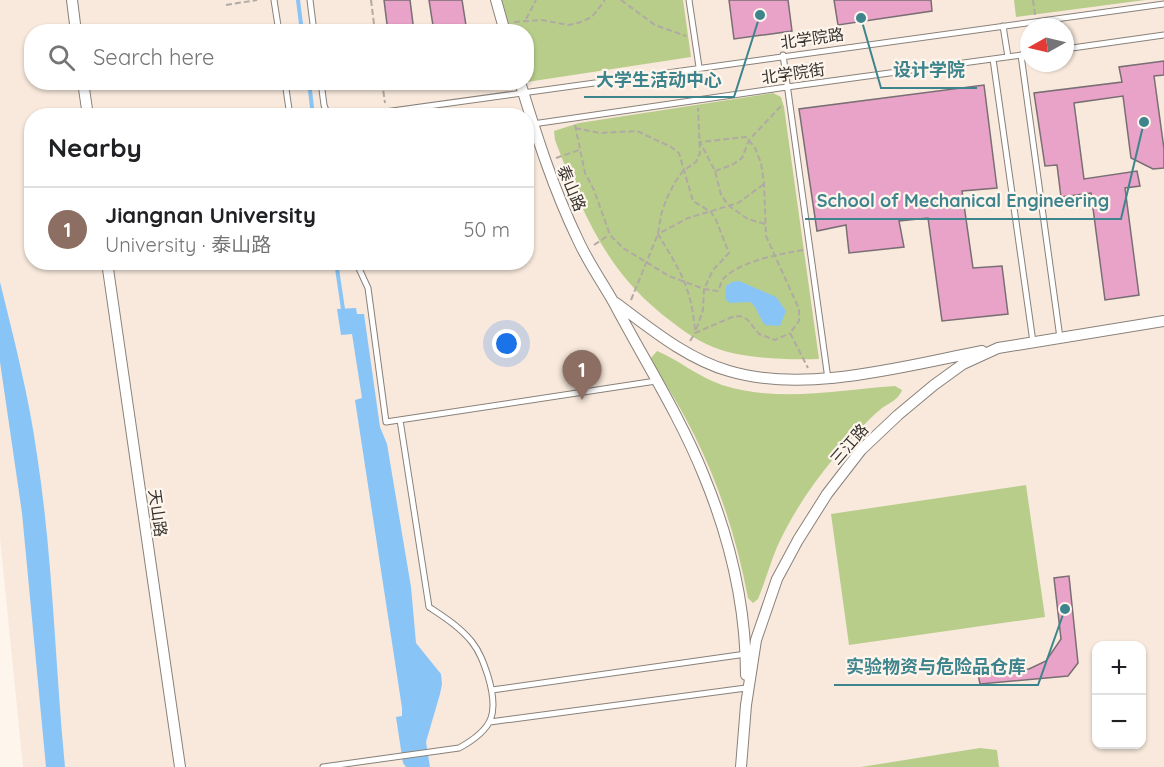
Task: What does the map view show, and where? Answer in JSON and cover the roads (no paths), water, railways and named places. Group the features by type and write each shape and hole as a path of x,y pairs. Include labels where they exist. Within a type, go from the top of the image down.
{"street":[{"path":"72,0 75,24"},
{"path":"496,0 503,24"},
{"path":"84,90 87,108"},
{"name":"泰山路","path":"523,90 526,108"},
{"name":"泰山路","path":"534,135 549,175 584,251 656,381 704,475 722,525 736,581 746,636 746,705"},
{"name":"天山路","path":"108,270 180,767"},
{"path":"611,299 701,360 728,371 760,378 828,379 999,348"},
{"name":"三江路","path":"741,767 746,705 756,640 777,579 827,494 861,450 898,414 934,385 963,364 999,348 1164,321"}],"lane":[{"path":"274,0 278,24"},
{"path":"310,0 313,24"},
{"path":"689,0 699,67"},
{"name":"北学院路","path":"534,86 699,67 1164,4"},
{"path":"1003,26 1008,57"},
{"path":"1074,48 1164,35"},
{"name":"北学院街","path":"534,124 1020,55"},
{"path":"783,56 828,379"},
{"path":"993,59 1033,343"},
{"path":"1023,72 1060,338"},
{"path":"286,90 289,108"},
{"path":"322,90 325,108"},
{"name":"北学院路","path":"403,108 505,90"},
{"path":"360,270 368,288 386,422 656,381"},
{"path":"323,767 459,748 476,739 490,722 494,707 492,690 483,662 472,643 453,624 429,607 400,420"},
{"path":"492,690 746,654"},
{"path":"490,722 746,688"}],"water":[{"path":"739,281 776,297 786,311 780,326 765,325 750,302 730,303 725,299 726,286"},
{"path":"0,282 34,433 50,572 65,767 46,767 22,513 0,362"},
{"path":"356,308 357,314 364,314 380,427 387,444 411,587 416,643 441,674 440,694 426,742 430,767 406,767 403,763 396,717 402,716 402,708 355,400 362,398 352,334 341,335 337,309"}],"waterway":[{"path":"298,0 301,24"},
{"path":"310,90 312,108"},
{"path":"337,270 343,309"}],"place":[{"name":"大学生活动中心","path":"760,15"},
{"name":"设计学院","path":"861,18"},
{"name":"School of Mechanical Engineering","path":"1144,122"},
{"name":"Jiangnan University","path":"582,400"},
{"name":"实验物资与危险品仓库","path":"1065,609"}]}
